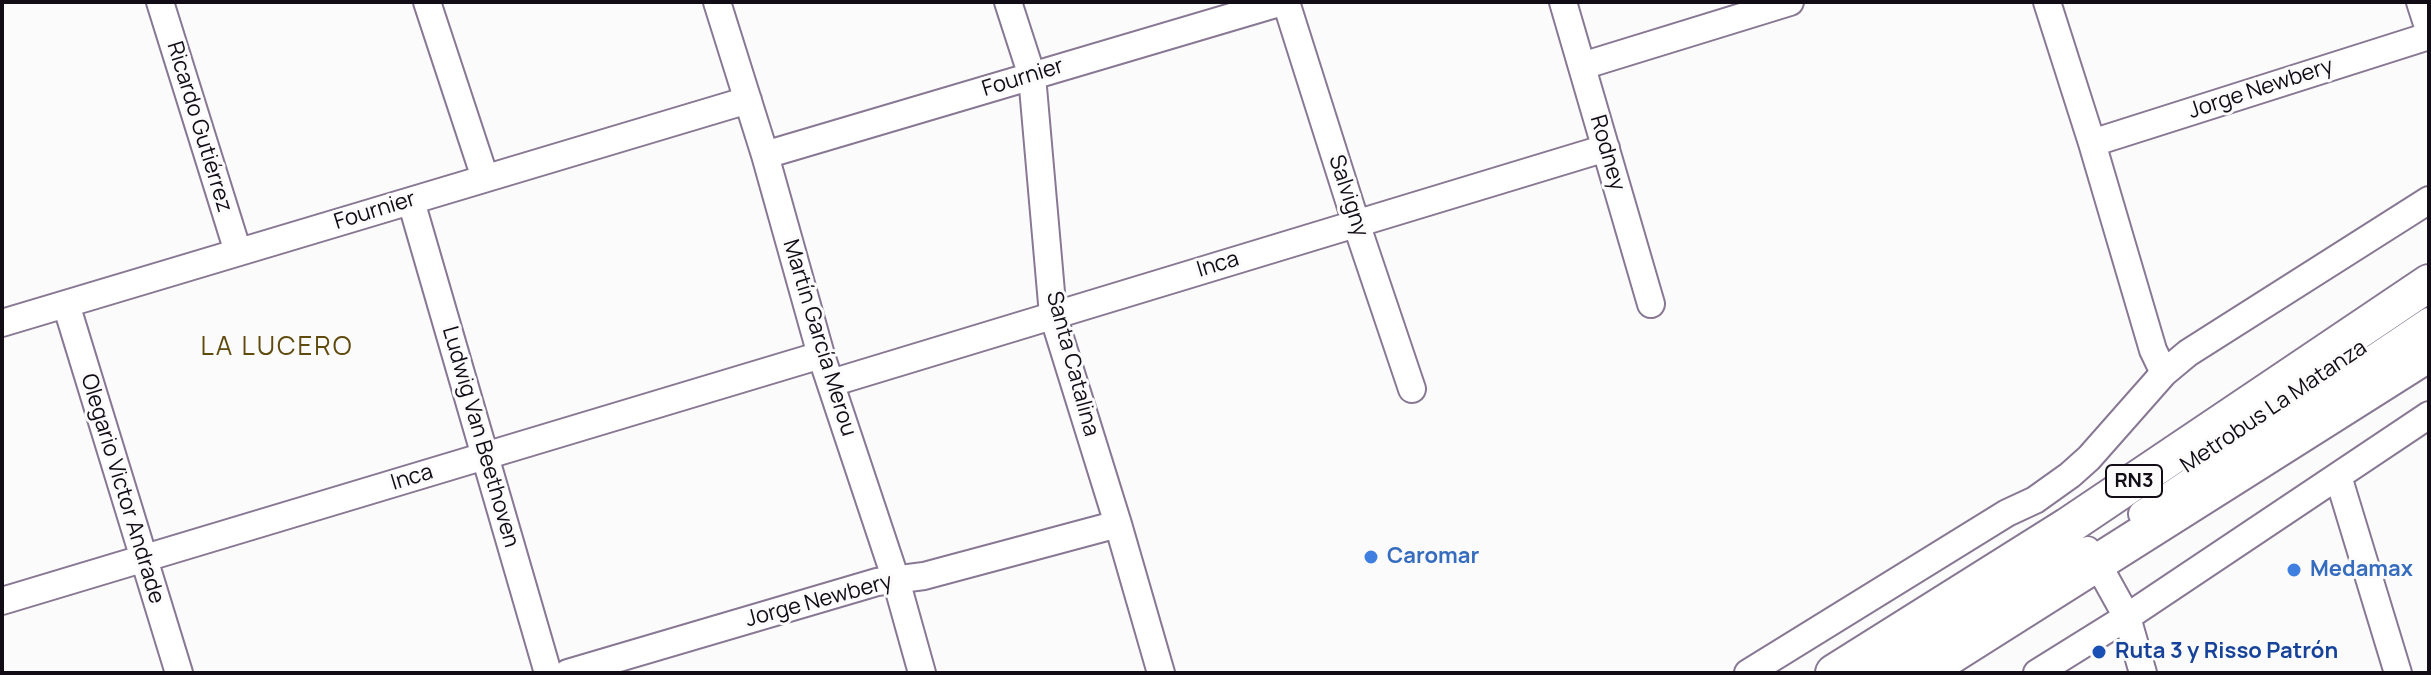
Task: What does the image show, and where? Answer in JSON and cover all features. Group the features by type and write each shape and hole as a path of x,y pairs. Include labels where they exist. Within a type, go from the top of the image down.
{"highway":[{"name":"RN3","path":"1923,673 2082,545 2429,283"},
{"name":"RN3","path":"1834,673 2082,545 2393,376 2429,353"},
{"path":"2393,376 2429,364"}],"street":[{"name":"Ricardo Gutiérrez","path":"160,2 238,252"},
{"path":"427,2 485,178"},
{"name":"Martín García Merou","path":"717,2 765,155 821,355 896,580 922,673"},
{"name":"Santa Catalina","path":"1008,2 1032,76 1053,315 1161,673"},
{"name":"Fournier","path":"765,155 1284,2"},
{"name":"Salvigny","path":"1284,2 1412,389"},
{"name":"Rodney","path":"1563,2 1651,304"},
{"path":"1582,66 1790,2"},
{"path":"2047,2 2153,350 2164,373"},
{"path":"2420,2 2429,33"},
{"name":"Jorge Newbery","path":"2092,143 2429,33"},
{"name":"Fournier","path":"2,323 748,100"},
{"name":"Inca","path":"831,383 1606,148"},
{"path":"1748,673 2007,513 2035,500 2089,458 2164,373 2205,341 2429,200"},
{"name":"Ludwig Van Beethoven","path":"411,201 548,673"},
{"name":"Metrobus La Matanza","path":"1899,673 2429,302"},
{"name":"Olegario Victor Andrade","path":"66,304 179,673"},
{"name":"Metrobus La Matanza","path":"1881,673 2429,321"},
{"name":"Inca","path":"2,601 821,355"},
{"path":"2037,673 2127,617 2429,415"},
{"path":"2338,476 2398,673"},
{"name":"Jorge Newbery","path":"568,673 877,582 924,576 1118,524"},
{"path":"2082,545 2127,617 2143,673"}],"place":[{"name":"Caromar","path":"1371,557"},
{"name":"Medamax","path":"2294,570"},
{"name":"Ruta 3 y Risso Patrón","path":"2099,652"}],"district":[{"name":"LA LUCERO","path":"277,348"}]}
